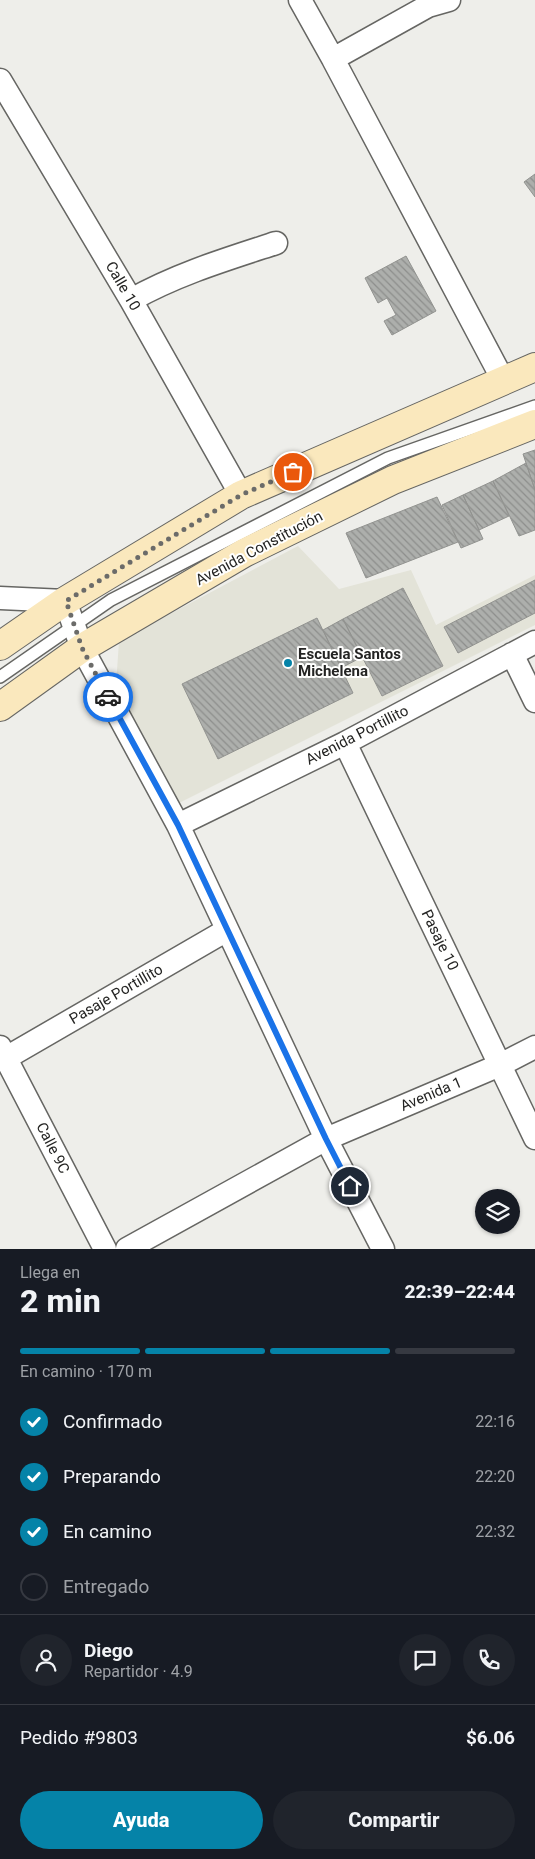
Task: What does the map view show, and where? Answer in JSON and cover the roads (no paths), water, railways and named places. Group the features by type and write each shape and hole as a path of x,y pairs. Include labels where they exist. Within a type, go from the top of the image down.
{"street":[{"path":"300,0 503,380"},
{"path":"333,59 428,6 449,0"},
{"name":"Calle 10","path":"0,80 131,300 241,495"},
{"path":"131,300 150,289 211,264 276,243"},
{"path":"0,646 66,601 241,495 535,367"},
{"name":"Avenida Constitución","path":"0,706 78,637 393,480 535,424"},
{"path":"0,598 66,601"},
{"path":"66,601 78,637 178,825 326,1139 383,1249"},
{"name":"Avenida Portillito","path":"178,825 344,743 535,642"},
{"path":"512,654 535,702"},
{"name":"Pasaje 10","path":"344,743 535,1138"},
{"name":"Pasaje Portillito","path":"3,1052 227,930"},
{"name":"Avenida 1","path":"127,1249 326,1139 500,1065 535,1047"},
{"name":"Calle 9C","path":"3,1052 105,1249"}],"lane":[{"path":"0,677 78,637 111,600 388,458 535,406"}],"place":[{"name":"Escuela Santos Michelena","path":"288,663"}]}
